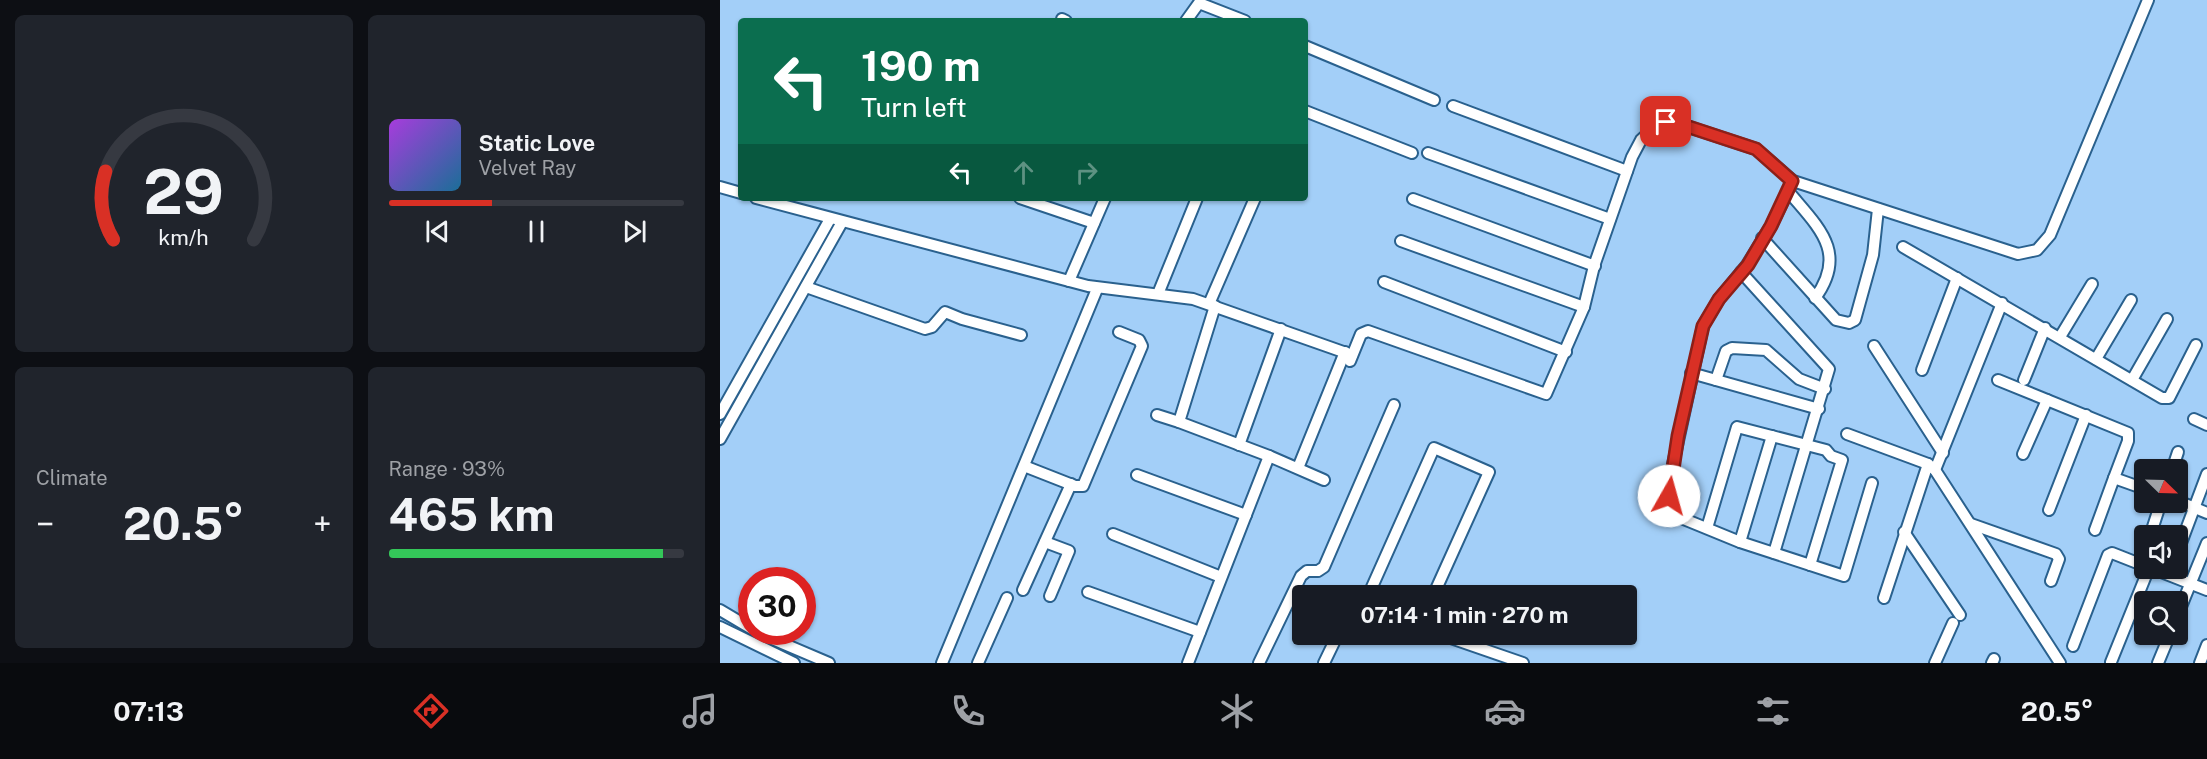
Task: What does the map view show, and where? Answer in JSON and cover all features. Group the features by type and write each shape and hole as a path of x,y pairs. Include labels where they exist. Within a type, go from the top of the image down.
{"street":[{"path":"1790,186 1878,209 2018,254 2037,250 2050,235 2148,0"},
{"path":"1188,18 1199,3 1237,18"},
{"path":"1308,47 1434,100"},
{"path":"1453,106 1627,171"},
{"path":"1308,112 1412,153"},
{"path":"1298,468 1361,334 1368,332 1542,395 1546,394 1584,307 1594,266 1627,171 1641,140 1654,128 1666,122 1680,124 1756,149 1790,186 1827,238 1830,248 1827,278 1815,298"},
{"path":"1428,153 1610,219"},
{"path":"1790,186 1741,272 1719,299 1703,326 1691,373 1669,496 1670,509 1674,515 1740,542 1840,576 1846,573 1872,483"},
{"path":"720,187 738,192"},
{"path":"1413,199 1594,266"},
{"path":"767,201 1097,289 1158,294 1212,305 1349,356"},
{"path":"1029,201 1094,223"},
{"path":"1069,281 1104,201"},
{"path":"1158,294 1196,201"},
{"path":"1179,422 1212,305 1254,201"},
{"path":"1762,238 1815,298 1836,320 1844,324 1855,320 1871,265 1878,209"},
{"path":"720,414 830,219"},
{"path":"720,439 842,222"},
{"path":"1401,241 1584,307"},
{"path":"1903,247 2162,398 2169,398 2196,345"},
{"path":"1741,272 1828,366 1829,373 1774,553"},
{"path":"1922,370 1957,278"},
{"path":"1384,282 1566,352"},
{"path":"2060,338 2092,284"},
{"path":"806,287 925,329 932,327 945,312 1021,335"},
{"path":"942,663 1097,289"},
{"path":"2096,359 2131,300"},
{"path":"1884,598 1904,532 1932,467 1942,453 2002,303"},
{"path":"2132,380 2167,319"},
{"path":"2024,380 2045,328"},
{"path":"1239,445 1281,329"},
{"path":"1024,466 1078,487 1086,482 1142,346 1139,340 1119,332"},
{"path":"1874,346 1942,453"},
{"path":"1716,380 1726,351 1732,348 1761,348 1772,353 1799,379 1824,389"},
{"path":"1691,373 1819,409"},
{"path":"1998,380 2128,433 2129,437 2095,530"},
{"path":"2024,454 2047,400"},
{"path":"1259,663 1301,576 1307,571 1318,571 1324,567 1394,405"},
{"path":"1157,415 1269,456 1324,480"},
{"path":"2049,510 2086,415"},
{"path":"2194,419 2207,425"},
{"path":"1707,528 1737,427 1826,450 1831,456 1842,459 1810,565"},
{"path":"1847,434 1932,467 2060,663"},
{"path":"1740,542 1772,436"},
{"path":"1373,585 1434,448 1489,472 1438,585"},
{"path":"2176,459 2178,452"},
{"path":"1188,663 1269,456"},
{"path":"2188,525 2207,474"},
{"path":"1137,475 1246,515"},
{"path":"2115,478 2134,485"},
{"path":"1023,590 1071,484"},
{"path":"2188,505 2207,513"},
{"path":"1971,524 2056,554 2059,559 2051,581"},
{"path":"1904,532 1957,619 1935,663"},
{"path":"1113,534 1221,577"},
{"path":"1045,542 1069,551 1050,596"},
{"path":"2187,591 2207,543"},
{"path":"2073,646 2108,555 2115,554 2134,562"},
{"path":"2111,662 2144,579"},
{"path":"2182,579 2207,590"},
{"path":"1088,592 1200,632"},
{"path":"979,663 1007,598"},
{"path":"720,610 738,621"},
{"path":"720,627 794,663"},
{"path":"787,645 829,663"},
{"path":"1324,663 1333,645"},
{"path":"1471,645 1523,663"},
{"path":"2158,663 2165,645"},
{"path":"2200,663 2207,645"}],"route":[{"path":"1666,122 1680,124 1756,149 1792,181 1771,226 1748,265 1719,299 1703,326 1678,436 1669,496"}]}
